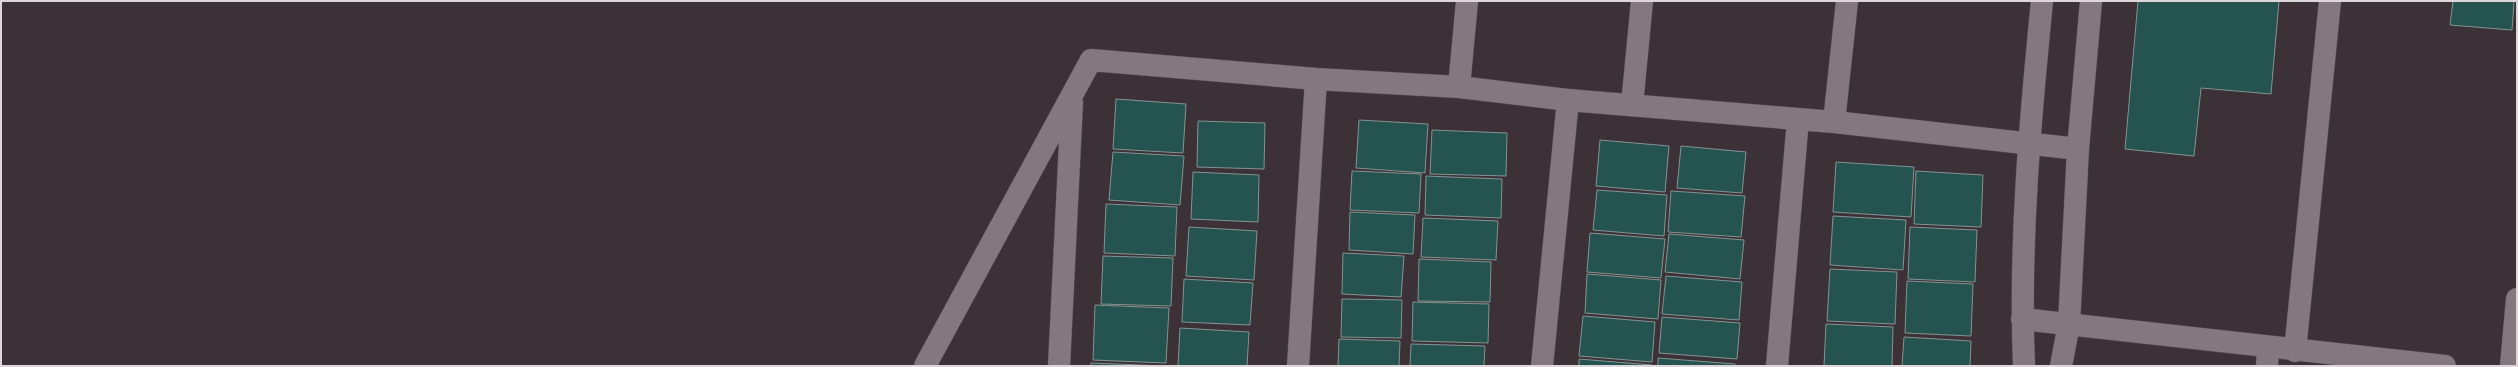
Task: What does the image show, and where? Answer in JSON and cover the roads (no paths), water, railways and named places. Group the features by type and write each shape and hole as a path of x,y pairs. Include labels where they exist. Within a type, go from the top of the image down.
{"street":[{"path":"1459,87 1467,1"},
{"path":"1632,105 1642,1"},
{"path":"1834,122 1847,1"},
{"path":"2024,366 2022,319 2028,143 2042,1"},
{"path":"2061,366 2069,324 2078,149 2091,1"},
{"path":"2294,351 2330,1"},
{"path":"925,366 1091,60 1316,79 1459,87 1568,100 1834,122 2078,149"},
{"path":"1298,366 1316,79"},
{"path":"1059,366 1072,97"},
{"path":"1542,366 1568,100"},
{"path":"1777,366 1798,119"},
{"path":"2511,366 2517,299"},
{"path":"2022,319 2069,324 2268,356 2294,351 2445,366"}]}
